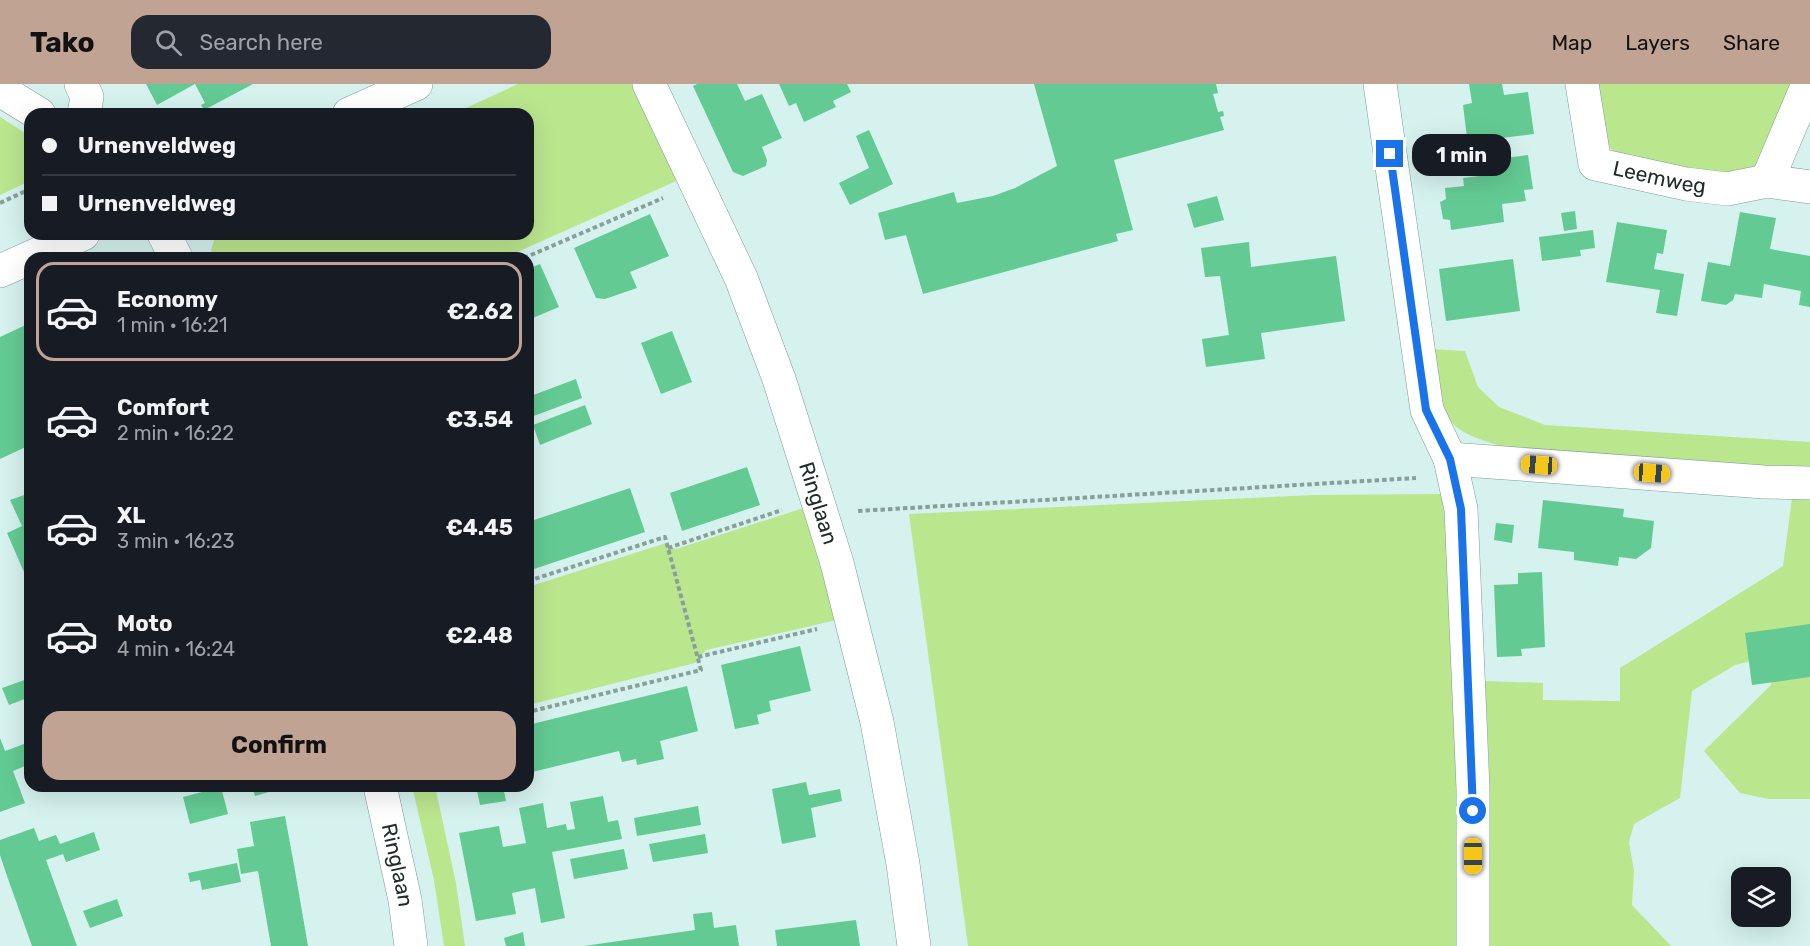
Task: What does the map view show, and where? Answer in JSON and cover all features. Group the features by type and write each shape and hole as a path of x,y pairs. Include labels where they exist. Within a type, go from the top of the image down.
{"street":[{"path":"81,84 87,97 85,108"},
{"path":"362,108 416,84"},
{"name":"Ringlaan","path":"649,84 741,278 778,379 819,506 877,722 903,864 914,946"},
{"path":"1380,84 1426,410 1452,467 1461,509 1471,742 1473,946"},
{"name":"Leemweg","path":"1582,84 1595,164 1686,184 1727,189 1767,181 1810,187"},
{"path":"1767,181 1808,84"},
{"path":"0,90 29,108"},
{"path":"43,252 70,240"},
{"path":"0,271 24,260"},
{"path":"1452,467 1810,483"},
{"name":"Ringlaan","path":"381,792 405,900 411,946"}],"path":[{"path":"534,254 696,184"},
{"path":"0,203 24,192"},
{"path":"668,548 819,506 1452,467"},
{"path":"534,579 666,537 701,670 534,711"},
{"path":"698,657 851,621"}],"green space":[{"path":"518,84 639,84 683,178 517,252 212,252 214,240 534,240 534,108 466,108"},
{"path":"1591,84 1794,84 1776,127 1754,169 1725,174 1616,154 1605,142"},
{"path":"0,117 24,132 24,184 0,195"},
{"path":"1428,349 1465,351 1478,387 1499,407 1545,425 1810,442 1810,472 1519,451 1493,444 1460,430 1450,421 1438,394"},
{"path":"1793,491 1810,492 1810,799 1769,799 1740,793 1704,751 1771,685 1772,669 1755,660 1735,665 1692,691 1680,798 1634,824 1629,842 1634,871 1632,905 1671,946 1486,946 1490,814 1484,681 1543,683 1543,700 1620,701 1620,668 1783,566"},
{"path":"1443,494 1461,781 1459,946 968,946 909,514 1314,495"},
{"path":"810,506 841,619 706,650 695,663 534,703 534,585 663,544 676,549"},
{"path":"413,792 436,792 456,883 465,946 444,946 434,880"}],"building":[{"path":"146,84 195,84 157,105"},
{"path":"195,84 253,84 208,108 203,108 201,105 205,103"},
{"path":"697,84 737,84 745,101 762,94 782,138 762,147 767,160 766,166 743,176 733,172 693,86"},
{"path":"779,84 847,84 851,92 833,101 836,107 804,122 796,103 789,106"},
{"path":"1034,84 1216,84 1218,93 1213,94 1218,112 1223,111 1224,116 1220,117 1224,130 1114,160 1133,230 1116,234 1118,241 923,294 906,235 885,240 878,213 954,192 957,203 993,196 1015,188 1057,166"},
{"path":"1469,84 1502,84 1504,95 1528,92 1534,134 1486,140 1486,144 1468,146 1463,105 1472,103"},
{"path":"869,130 893,184 850,205 839,183 869,168 856,136"},
{"path":"1528,155 1533,189 1524,190 1526,201 1502,204 1504,222 1451,230 1450,220 1443,219 1440,202 1446,199 1445,188 1464,186 1463,178 1479,176 1477,162"},
{"path":"1217,196 1224,220 1194,228 1187,204"},
{"path":"1575,211 1577,229 1564,231 1561,213"},
{"path":"1740,212 1776,218 1770,249 1810,256 1810,307 1799,305 1801,291 1764,284 1762,298 1735,294 1733,300 1726,305 1701,301 1708,262 1730,266"},
{"path":"650,214 669,256 630,272 637,288 605,299 596,298 574,248"},
{"path":"1617,222 1667,230 1663,254 1657,253 1654,269 1684,274 1677,316 1656,313 1660,290 1606,282"},
{"path":"1593,230 1595,248 1580,250 1581,256 1542,261 1539,237"},
{"path":"1249,242 1251,267 1336,256 1345,321 1261,333 1265,359 1206,367 1202,339 1229,335 1220,276 1205,277 1201,248"},
{"path":"1513,259 1520,311 1446,321 1439,269"},
{"path":"540,264 559,307 534,317 534,266"},
{"path":"24,326 24,448 0,459 0,337"},
{"path":"672,331 692,382 661,394 641,343"},
{"path":"576,379 582,398 534,416 534,395"},
{"path":"585,405 592,424 540,445 534,425"},
{"path":"747,467 760,505 682,531 670,493"},
{"path":"630,488 645,532 534,569 534,520"},
{"path":"24,495 24,572 7,533 22,526 10,500"},
{"path":"1543,500 1624,509 1623,517 1654,521 1651,548 1636,559 1619,557 1618,566 1574,560 1574,552 1538,548"},
{"path":"1496,523 1514,525 1512,543 1494,540"},
{"path":"1542,572 1545,647 1521,649 1522,656 1497,657 1494,585 1518,584 1518,573"},
{"path":"1810,624 1810,677 1752,685 1745,633"},
{"path":"800,646 811,691 769,701 771,711 757,715 759,724 735,729 721,665"},
{"path":"24,680 24,699 9,705 2,688"},
{"path":"687,686 698,731 660,741 664,759 637,765 636,759 622,762 619,751 534,772 534,724"},
{"path":"0,738 5,751 24,744 24,766 13,771 25,803 0,812"},
{"path":"806,782 809,795 840,789 842,801 811,808 816,837 782,844 772,789"},
{"path":"202,792 222,792 228,814 190,824 183,797"},
{"path":"254,792 269,792 255,796"},
{"path":"477,792 504,792 506,801 480,805"},
{"path":"603,796 608,822 618,820 622,839 552,852 565,918 541,923 535,888 512,893 516,914 476,921 459,833 499,826 503,847 526,843 519,808 543,803 547,828 566,824 567,830 575,829 570,802"},
{"path":"698,806 701,825 637,836 634,818"},
{"path":"285,816 308,946 271,946 258,871 241,874 237,849 254,846 250,822"},
{"path":"34,828 39,841 56,835 60,844 94,832 100,850 66,862 63,854 46,860 77,946 32,946 0,855 0,840"},
{"path":"705,834 708,853 653,862 649,844"},
{"path":"624,849 628,869 574,879 570,859"},
{"path":"237,863 241,882 202,890 200,880 190,882 188,873"},
{"path":"117,899 123,916 90,928 83,911"},
{"path":"712,912 714,928 736,925 739,946 584,946 695,930 693,914"},
{"path":"856,920 860,946 777,946 775,930"},
{"path":"523,932 525,946 506,946 504,938"}],"route":[{"path":"1390,154 1426,410 1450,459 1461,509 1473,811"}]}
